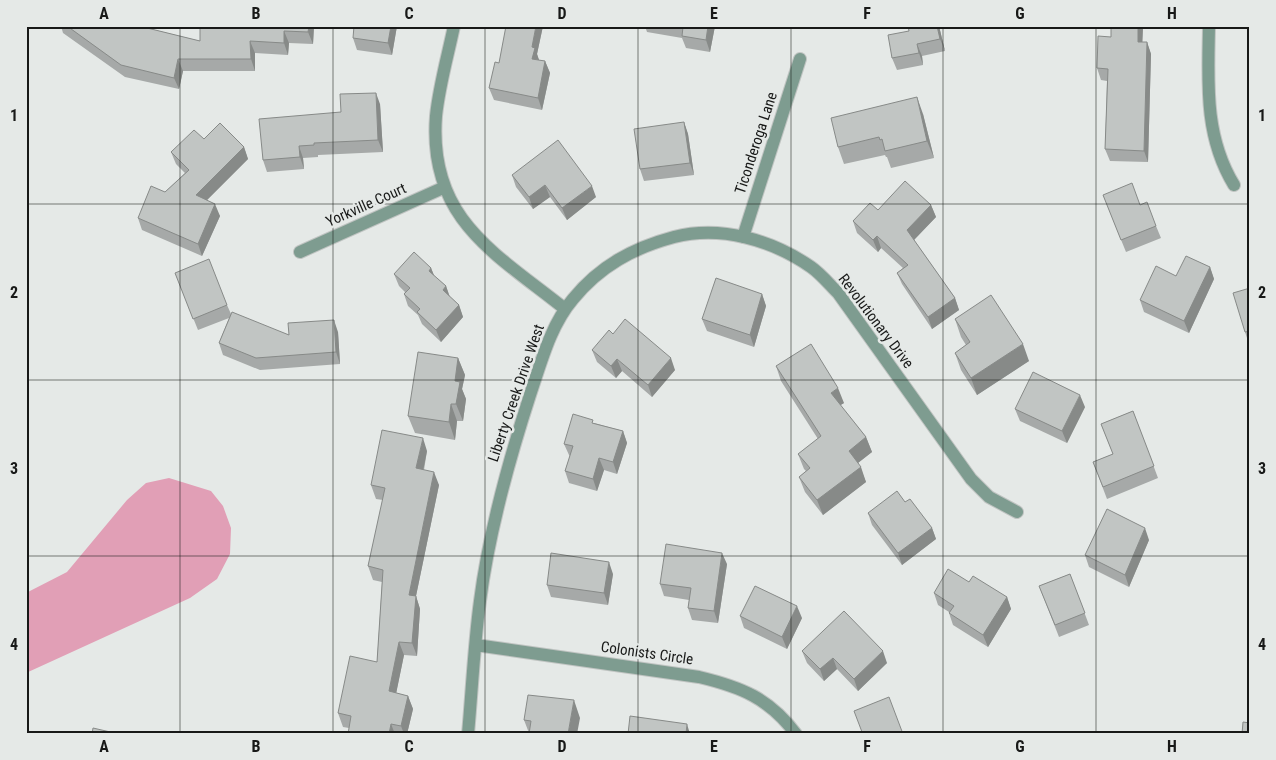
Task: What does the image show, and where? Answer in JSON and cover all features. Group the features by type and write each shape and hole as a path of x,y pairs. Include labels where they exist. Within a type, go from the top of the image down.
{"street":[{"path":"454,26 437,113 436,130 438,160 445,187 455,209 472,233 487,248 565,310"},
{"path":"1209,26 1208,89 1211,127 1221,161 1234,185"},
{"name":"Ticonderoga Lane","path":"743,237 800,59"},
{"name":"Yorkville Court","path":"300,252 445,187"},
{"name":"Revolutionary Drive","path":"565,310 596,274 616,260 648,244 695,233 719,233 743,237 779,248 821,275 838,293 971,479 989,497 1017,512"},
{"name":"Liberty Creek Drive West","path":"468,734 476,645 486,566 503,484 547,346 565,310"},
{"name":"Colonists Circle","path":"476,645 699,677 734,685 764,702 796,734"}],"shaded area":[{"path":"169,478 211,491 223,506 231,528 230,554 217,579 190,598 26,673 26,593 67,572 127,500 146,483"}],"building":[{"path":"67,26 141,26 200,41 200,26 309,26 308,32 284,31 284,43 250,41 251,59 178,59 174,78 121,65"},
{"path":"354,26 391,26 388,43 353,38"},
{"path":"506,26 536,26 532,47 535,48 532,59 545,61 538,98 489,88 495,62 499,63"},
{"path":"679,26 708,26 706,40 682,36 683,27"},
{"path":"908,26 937,26 940,39 917,44 919,53 892,58 888,35 909,31"},
{"path":"1111,26 1138,26 1138,42 1147,42 1144,151 1105,149 1108,69 1097,68 1098,36 1111,37"},
{"path":"376,93 378,140 314,143 314,145 299,146 300,157 263,160 259,119 341,112 340,94"},
{"path":"917,97 927,141 885,151 882,139 880,140 879,137 838,147 831,118"},
{"path":"684,122 690,163 640,169 634,129"},
{"path":"220,123 244,147 196,195 215,204 198,244 138,218 151,186 165,192 189,170 171,152 194,130 204,139"},
{"path":"558,140 592,186 562,208 545,185 529,197 512,175"},
{"path":"905,181 931,205 907,230 955,298 928,317 897,273 908,265 877,236 873,240 853,221 870,203 878,210"},
{"path":"1132,183 1140,205 1147,202 1156,226 1121,240 1103,195"},
{"path":"414,252 431,268 429,271 446,286 443,290 459,305 436,330 417,312 420,309 404,294 410,288 394,274"},
{"path":"1186,256 1210,267 1184,321 1140,300 1156,266 1176,276"},
{"path":"209,259 227,305 193,319 175,273"},
{"path":"716,278 762,294 750,335 702,319"},
{"path":"1250,288 1250,331 1245,332 1233,293"},
{"path":"991,295 1023,344 971,378 955,353 970,342 955,319"},
{"path":"232,312 289,335 288,323 334,320 336,352 256,358 219,343"},
{"path":"625,319 671,358 648,385 617,359 611,366 592,350 609,330 613,334"},
{"path":"811,344 838,388 831,393 866,437 849,451 861,467 817,500 799,477 810,468 798,454 821,436 776,366"},
{"path":"418,352 458,358 455,381 460,382 456,404 451,404 449,422 408,416"},
{"path":"1033,372 1080,395 1062,431 1015,409"},
{"path":"1133,411 1154,466 1103,487 1093,462 1113,454 1101,424"},
{"path":"573,414 593,420 592,423 623,431 613,462 599,458 593,479 565,471 573,446 564,444"},
{"path":"382,430 423,438 416,468 434,472 409,595 416,596 412,643 399,642 389,691 408,696 401,726 391,724 389,734 348,734 351,716 338,713 350,656 377,662 383,570 368,566 385,488 371,485"},
{"path":"897,491 905,502 910,499 932,528 898,553 868,513"},
{"path":"1107,509 1145,528 1125,575 1085,555"},
{"path":"666,544 722,553 714,611 688,608 691,588 660,584"},
{"path":"551,553 609,562 604,593 547,585"},
{"path":"948,569 969,582 973,576 1007,597 983,635 949,613 954,606 934,593"},
{"path":"1070,574 1085,613 1055,625 1039,586"},
{"path":"755,586 797,606 782,637 740,616"},
{"path":"844,611 883,651 854,679 833,658 820,669 802,651"},
{"path":"528,695 574,700 568,734 529,734 531,721 524,720"},
{"path":"889,697 903,734 860,734 862,732 854,711"},
{"path":"630,716 687,724 686,734 628,734"},
{"path":"1243,722 1250,723 1250,734 1242,734"},
{"path":"93,728 119,734 92,734"}]}
